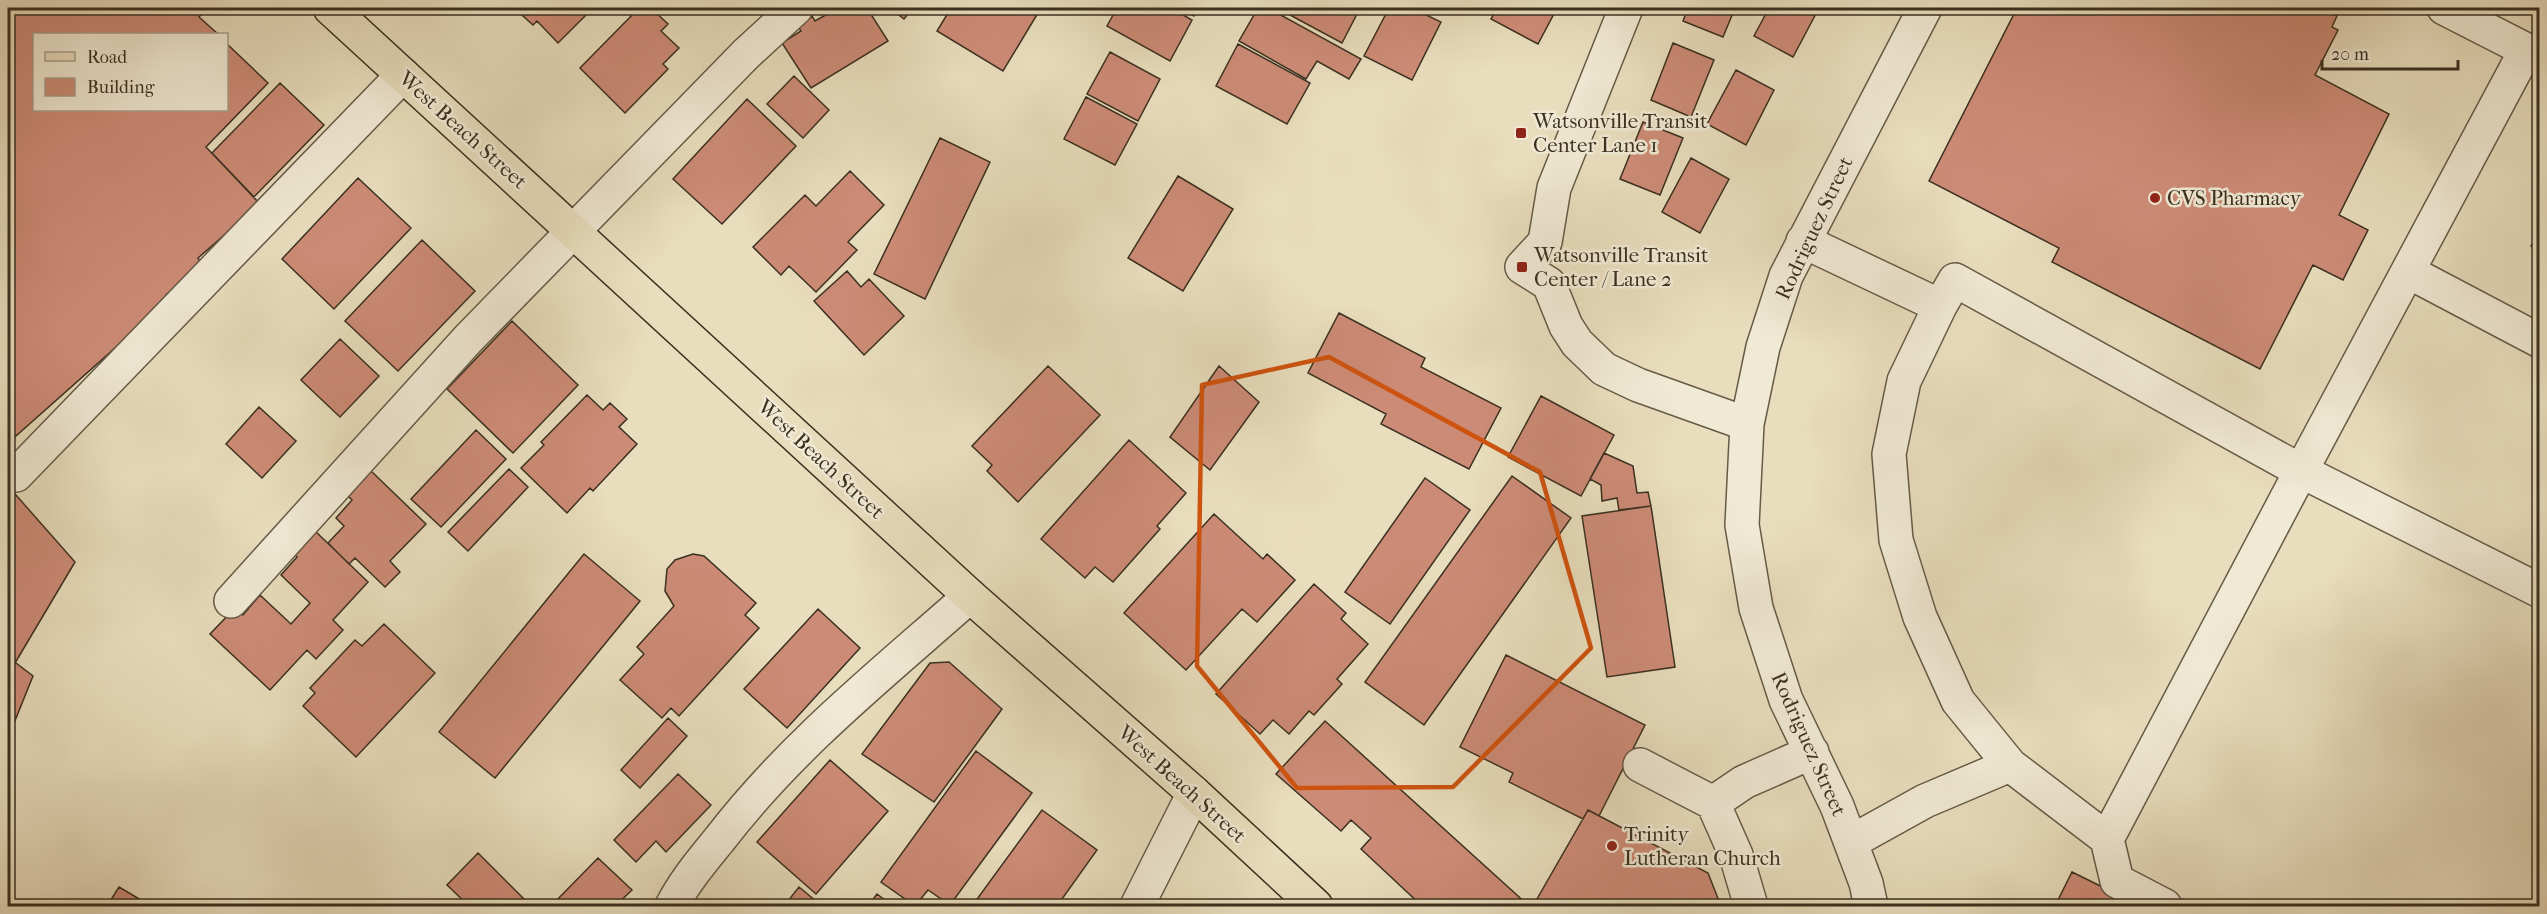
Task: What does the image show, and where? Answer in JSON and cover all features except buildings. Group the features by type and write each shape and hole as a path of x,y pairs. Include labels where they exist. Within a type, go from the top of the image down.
{"main road":[{"name":"West Beach Street","path":"330,8 970,596 1194,793 1316,906"}],"street":[{"path":"231,601 468,339 746,54 796,8"},
{"path":"1626,8 1554,188 1545,242 1522,267 1549,284 1566,326 1577,343 1604,369 1638,385 1747,424"},
{"name":"Rodriguez Street","path":"1871,906 1866,883 1851,842 1812,752 1786,700 1756,608 1742,525 1747,424 1762,347 1786,276 1925,8"},
{"path":"2107,839 2301,471 2409,272 2533,53 2500,20 2444,8"},
{"path":"16,475 403,75"},
{"path":"1803,241 1940,306"},
{"path":"2409,272 2540,341"},
{"path":"2165,906 2117,881 2107,839 2010,765 1958,701 1920,617 1896,540 1888,454 1904,381 1954,280 2301,471 2540,591"},
{"path":"664,906 784,763 837,712 970,596"},
{"path":"1713,803 1744,782 1812,752"},
{"path":"1640,765 1713,803 1736,855 1751,906"},
{"path":"1851,842 1925,801 2010,765"},
{"path":"1137,906 1194,793"},
{"path":"672,906 691,876"}],"highlighted area":[{"path":"1329,357 1540,472 1591,648 1453,787 1297,788 1197,666 1202,385"}],"place":[{"name":"Watsonville Transit Center Lane 1","path":"1521,133"},
{"name":"CVS Pharmacy","path":"2155,198"},
{"name":"Watsonville Transit Center / Lane 2","path":"1522,267"},
{"name":"Trinity Lutheran Church","path":"1612,846"}]}
